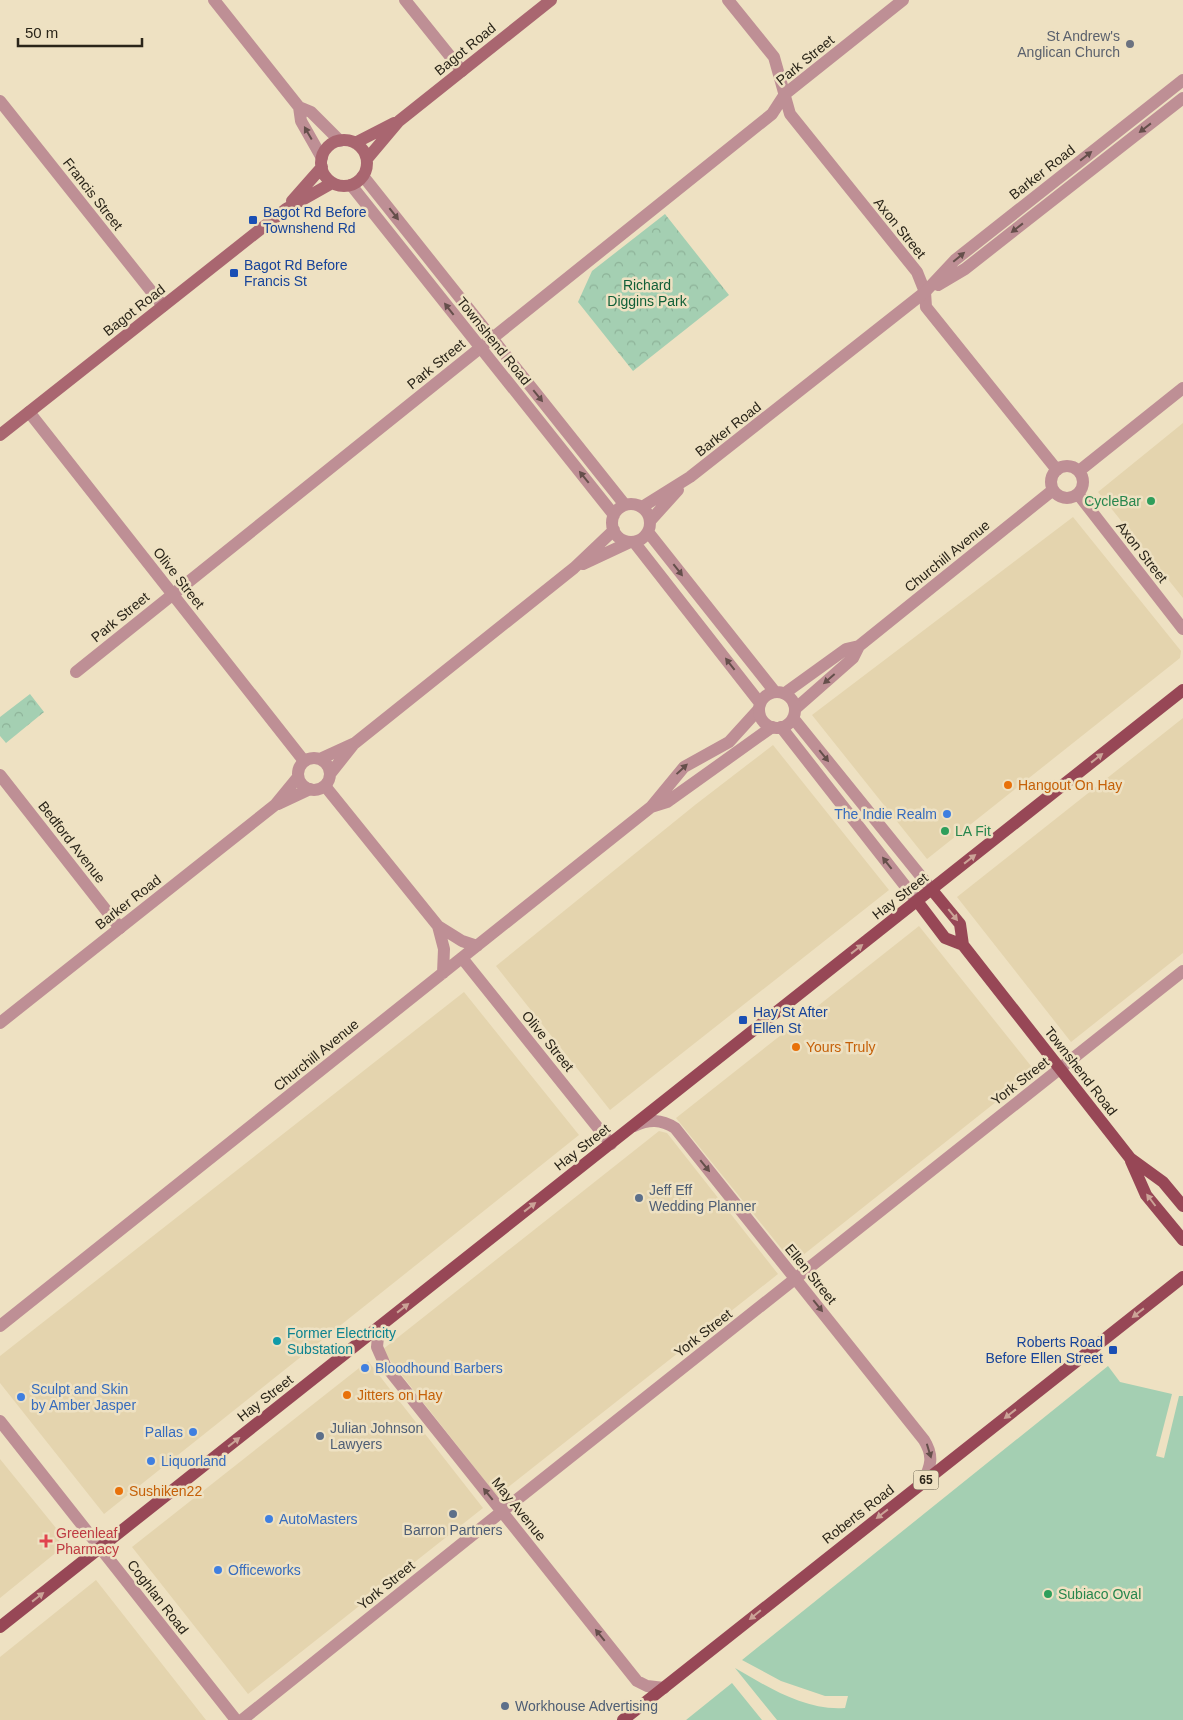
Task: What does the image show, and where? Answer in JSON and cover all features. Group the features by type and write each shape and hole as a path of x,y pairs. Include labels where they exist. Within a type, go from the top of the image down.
{"main road":[{"name":"Bagot Road","path":"355,143 398,121 551,0"},
{"name":"Bagot Road","path":"367,159 398,121"},
{"path":"340,141 355,143 365,152 367,159 363,176 351,185 332,183 324,173 322,163 329,147 340,141"},
{"name":"Bagot Road","path":"286,209 322,163"},
{"name":"Bagot Road","path":"0,435 286,209 332,183"},
{"name":"Hay Street","path":"0,1627 1183,690"},
{"name":"Townshend Road","path":"932,890 960,924 964,946 1130,1158 1163,1182 1183,1206"},
{"name":"Townshend Road","path":"917,901 945,938 964,946"},
{"path":"1130,1158 1146,1194 1183,1240"},
{"name":"Roberts Road","path":"623,1720 1183,1277"}],"street":[{"path":"214,0 299,107 301,121 322,163"},
{"path":"406,0 462,71"},
{"name":"Axon Street","path":"728,0 774,57 790,114 917,272 925,292 926,307 1057,470"},
{"name":"Park Street","path":"76,672 772,114 785,94 903,0"},
{"name":"Barker Road","path":"925,292 955,260 1183,80"},
{"name":"Barker Road","path":"642,508 690,477 925,292 965,269 1183,98"},
{"name":"Francis Street","path":"0,101 163,306"},
{"path":"299,107 312,112 340,141"},
{"name":"Townshend Road","path":"363,176 625,505"},
{"name":"Townshend Road","path":"351,185 614,515"},
{"path":"1078,471 1183,388"},
{"name":"Olive Street","path":"29,412 304,761"},
{"path":"1068,466 1078,471 1083,485 1078,494 1064,498 1053,490 1052,477 1057,470 1068,466"},
{"name":"Barker Road","path":"649,527 690,477"},
{"name":"Churchill Avenue","path":"794,713 853,658 859,646 1053,490"},
{"name":"Axon Street","path":"1078,494 1183,629"},
{"path":"625,505 637,505 642,508 649,527 780,692 794,702 794,713 777,728 762,721 759,706 632,542 620,538 614,530 614,515 625,505"},
{"path":"574,568 644,537 649,527"},
{"path":"320,759 354,743 574,568 614,530"},
{"name":"Churchill Avenue","path":"780,692 846,649 859,646"},
{"path":"759,706 766,695 780,692"},
{"name":"Churchill Avenue","path":"0,1326 651,807 684,767 702,755 721,748 759,706"},
{"name":"Townshend Road","path":"794,713 932,890"},
{"name":"Townshend Road","path":"777,728 917,901"},
{"name":"Churchill Avenue","path":"651,807 667,802 777,728"},
{"path":"354,743 327,780 310,790 302,785 298,777 299,768 304,761 312,758 320,759 328,765 327,780 438,926 462,941 478,946"},
{"name":"Bedford Avenue","path":"0,776 120,928"},
{"name":"Barker Road","path":"0,1023 275,805 298,777"},
{"name":"Barker Road","path":"275,805 310,790"},
{"path":"438,926 445,955 443,973"},
{"name":"Olive Street","path":"462,958 611,1144"},
{"name":"York Street","path":"242,1720 502,1511 1183,971"},
{"name":"Ellen Street","path":"632,1127 647,1120 654,1120 664,1122 675,1128 924,1440 930,1449 931,1458 930,1467 923,1482"},
{"name":"May Avenue","path":"378,1327 377,1347 385,1365 637,1681 647,1686 664,1688"},
{"name":"Coghlan Road","path":"0,1421 236,1720"}],"shaded area":[{"path":"1183,423 1183,598 1098,492"},
{"path":"1073,517 1181,651 1180,658 927,859 812,715"},
{"path":"1183,718 1183,953 1071,1042 957,897"},
{"path":"773,745 889,890 610,1110 496,966 695,805"},
{"path":"919,926 1035,1071 793,1263 676,1118"},
{"path":"464,992 579,1135 104,1514 0,1383 0,1356"},
{"path":"659,1131 667,1133 778,1274 497,1496 382,1350"},
{"path":"368,1361 483,1508 248,1694 132,1547"},
{"path":"0,1459 60,1533 58,1551 0,1598"},
{"path":"96,1580 206,1720 0,1720 0,1657"}],"green space":[{"name":"Richard Diggins Park","path":"665,214 729,295 633,371 578,302 592,271"},
{"path":"30,694 44,712 6,743 0,736 0,717"},
{"name":"Subiaco Oval","path":"1108,1366 1120,1382 1172,1394 1156,1456 1164,1458 1179,1396 1183,1396 1183,1720 777,1720 735,1668 787,1696 816,1706 845,1708 848,1696 825,1696 781,1681 742,1660"},
{"path":"732,1683 762,1720 686,1720"}],"place":[{"name":"St Andrew's Anglican Church","path":"1130,44"},
{"name":"Bagot Rd Before Townshend Rd","path":"253,220"},
{"name":"Bagot Rd Before Francis St","path":"234,273"},
{"name":"CycleBar","path":"1151,501"},
{"name":"Hangout On Hay","path":"1008,785"},
{"name":"The Indie Realm","path":"947,814"},
{"name":"LA Fit","path":"945,831"},
{"name":"Hay St After Ellen St","path":"743,1020"},
{"name":"Yours Truly","path":"796,1047"},
{"name":"Jeff Eff Wedding Planner","path":"639,1198"},
{"name":"Former Electricity Substation","path":"277,1341"},
{"name":"Roberts Road Before Ellen Street","path":"1113,1350"},
{"name":"Bloodhound Barbers","path":"365,1368"},
{"name":"Jitters on Hay","path":"347,1395"},
{"name":"Sculpt and Skin by Amber Jasper","path":"21,1397"},
{"name":"Pallas","path":"193,1432"},
{"name":"Julian Johnson Lawyers","path":"320,1436"},
{"name":"Liquorland","path":"151,1461"},
{"name":"Sushiken22","path":"119,1491"},
{"name":"Barron Partners","path":"453,1514"},
{"name":"AutoMasters","path":"269,1519"},
{"name":"Greenleaf Pharmacy","path":"46,1541"},
{"name":"Officeworks","path":"218,1570"},
{"name":"Subiaco Oval","path":"1048,1594"},
{"name":"Workhouse Advertising","path":"505,1706"}]}
